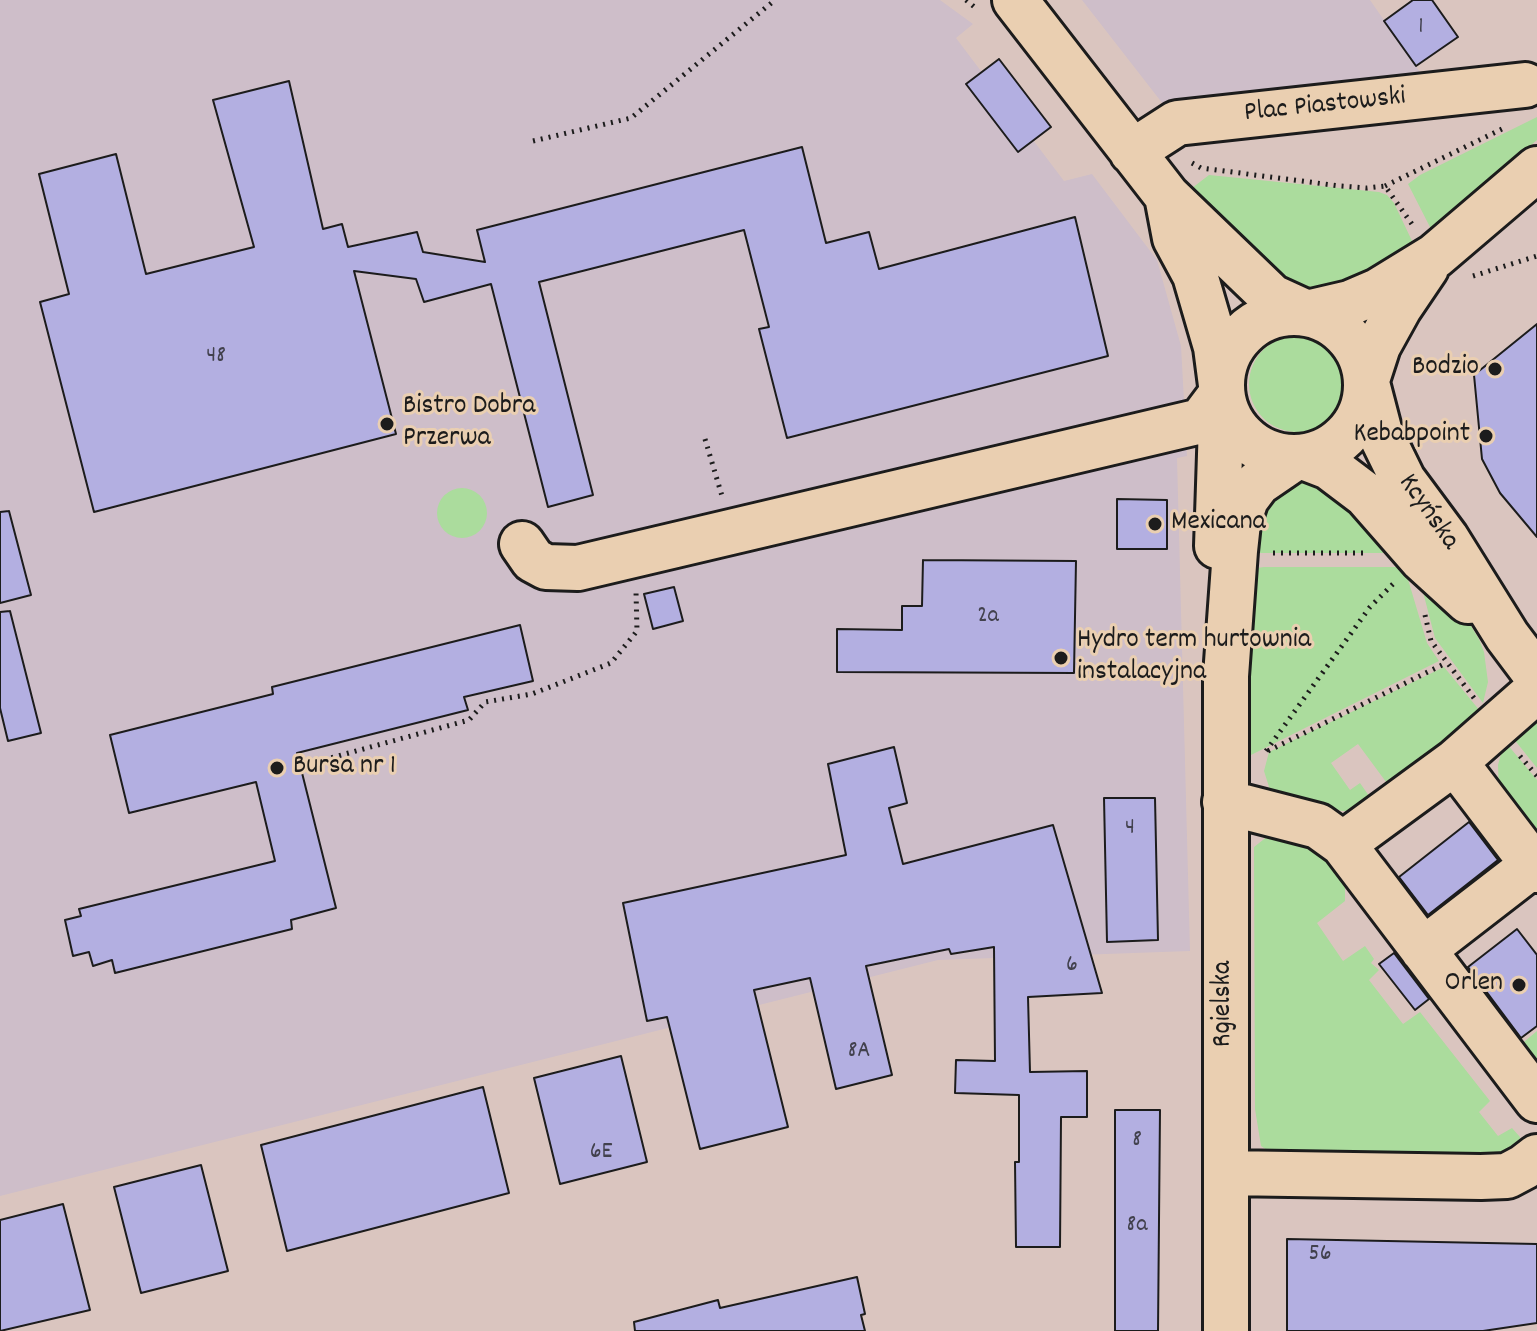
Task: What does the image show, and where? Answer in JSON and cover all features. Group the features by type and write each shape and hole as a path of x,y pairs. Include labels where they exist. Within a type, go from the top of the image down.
{"street":[{"path":"1015,0 1167,196 1272,297 1337,326 1348,336 1358,350 1367,380"},
{"name":"Plac Piastowski","path":"1132,152 1177,123 1518,105"},
{"path":"1167,196 1175,238 1195,275 1209,316 1228,416 1249,442 1279,456 1299,457 1320,453 1350,431 1366,399 1367,380 1378,346 1399,308 1452,267 1537,169"},
{"path":"522,544 533,560 546,567 578,568 1201,421 1222,393 1223,368 1228,353 1248,329 1276,314 1307,313 1350,303 1452,267"},
{"name":"Kcyńska","path":"1367,380 1389,456 1420,506 1446,538 1507,636 1537,676"},
{"name":"Rgielska","path":"1222,393 1217,551 1226,676"},
{"name":"Rgielska","path":"1226,1331 1226,676 1235,551 1238,523 1246,499 1258,483 1299,457"},
{"name":"Kcyńska","path":"1299,457 1329,467 1366,495 1422,559 1507,636"},
{"path":"1343,844 1455,762 1537,690"},
{"path":"1423,950 1535,867 1455,762"},
{"path":"1225,802 1318,826 1343,844 1537,1100"},
{"path":"1226,1173 1507,1176 1537,1157"}],"path":[{"path":"533,141 631,118 775,0"},
{"path":"1385,186 1518,105"},
{"path":"1452,267 1537,256"},
{"path":"705,439 733,532"},
{"path":"1235,551 1374,553"},
{"path":"316,762 469,720 485,702 532,694 611,663 637,631 637,595 628,556"},
{"path":"1265,753 1370,607 1399,578"},
{"path":"1421,601 1431,641 1537,776"},
{"path":"1257,757 1446,663"}],"shaded area":[{"path":"0,0 940,0 973,24 956,38 1064,181 1092,174 1157,260 1181,346 1187,456 1177,458 1190,951 938,960 0,1196"},
{"path":"1082,0 1370,0 1424,78 1163,104"}],"green space":[{"path":"1537,117 1537,140 1431,229 1408,184 1420,175"},
{"path":"1209,175 1379,192 1394,203 1413,243 1384,268 1309,295 1252,267 1192,188"},
{"path":"1297,336 1315,339 1331,350 1342,366 1345,384 1342,402 1331,418 1315,429 1297,432 1279,429 1263,418 1252,402 1249,384 1252,366 1263,350 1279,339"},
{"path":"1324,478 1400,553 1250,553 1252,523 1289,480"},
{"path":"462,488 480,495 487,513 480,531 462,538 444,531 437,513 444,495"},
{"path":"1398,567 1407,576 1427,643 1439,661 1247,757 1249,569"},
{"path":"1417,569 1471,626 1479,639 1488,682 1483,703 1435,638"},
{"path":"1444,667 1480,711 1470,725 1392,790 1358,744 1331,763 1350,790 1360,783 1374,803 1353,811 1342,811 1270,790 1264,771 1269,752"},
{"path":"1537,723 1537,768 1513,738 1525,724"},
{"path":"1507,744 1537,780 1537,849 1499,790 1498,765"},
{"path":"1286,832 1313,842 1345,882 1345,901 1317,923 1343,961 1365,946 1374,959 1371,963 1379,970 1369,980 1403,1024 1420,1012 1490,1101 1479,1112 1498,1136 1512,1128 1520,1137 1521,1146 1508,1156 1270,1152 1261,1146 1255,1109 1254,847 1268,836"},
{"path":"1537,1031 1537,1070 1519,1046"}],"building":[{"path":"1413,0 1432,0 1458,37 1416,66 1384,21"},
{"path":"999,59 1051,127 1018,152 966,84"},
{"path":"289,81 323,229 342,224 348,247 417,232 423,252 485,262 477,230 802,147 826,243 869,232 879,269 1075,217 1108,356 787,438 759,329 769,327 744,230 539,282 593,495 548,507 491,284 424,302 416,279 354,271 396,434 94,512 40,302 69,294 39,174 116,154 146,274 254,247 213,100"},
{"path":"1537,324 1537,537 1500,493 1482,459 1474,375"},
{"path":"1117,499 1167,500 1167,549 1117,549"},
{"path":"9,511 31,595 0,603 0,512"},
{"path":"923,560 1076,561 1074,673 837,672 837,629 902,630 902,606 922,606"},
{"path":"674,587 683,621 653,629 644,594"},
{"path":"10,611 41,733 8,741 0,708 0,612"},
{"path":"520,625 533,681 464,697 468,710 297,753 336,908 291,920 292,929 115,973 112,960 93,966 89,952 73,956 65,920 81,916 79,909 275,861 256,782 129,813 110,735 273,694 272,687"},
{"path":"894,747 907,803 889,808 903,864 1053,825 1102,993 1028,997 1030,1072 1087,1071 1087,1117 1061,1117 1060,1247 1016,1247 1015,1162 1019,1162 1019,1095 955,1093 956,1060 995,1061 994,947 951,954 949,949 866,966 892,1075 836,1089 810,978 754,990 788,1127 700,1149 667,1017 647,1021 623,903 846,855 828,764"},
{"path":"1104,798 1155,798 1158,940 1107,942"},
{"path":"1469,822 1498,860 1428,915 1399,877"},
{"path":"1517,929 1537,955 1537,1026 1521,1038 1468,967"},
{"path":"1394,953 1429,999 1415,1010 1379,964"},
{"path":"621,1056 647,1162 560,1184 534,1078"},
{"path":"483,1087 509,1193 287,1251 261,1145"},
{"path":"1115,1110 1160,1110 1158,1331 1115,1331"},
{"path":"201,1165 228,1271 141,1293 114,1187"},
{"path":"63,1204 90,1310 0,1331 0,1220"},
{"path":"1287,1239 1537,1244 1537,1323 1483,1331 1287,1331"},
{"path":"857,1277 865,1314 861,1315 865,1331 635,1331 634,1322 718,1300 720,1308"}],"place":[{"name":"Bodzio","path":"1495,369"},
{"name":"Bistro Dobra Przerwa","path":"387,424"},
{"name":"Kebabpoint","path":"1486,436"},
{"name":"Mexicana","path":"1155,524"},
{"name":"Hydro term hurtownia instalacyjna","path":"1061,658"},
{"name":"Bursa nr 1","path":"277,768"},
{"name":"Orlen","path":"1519,985"}]}
